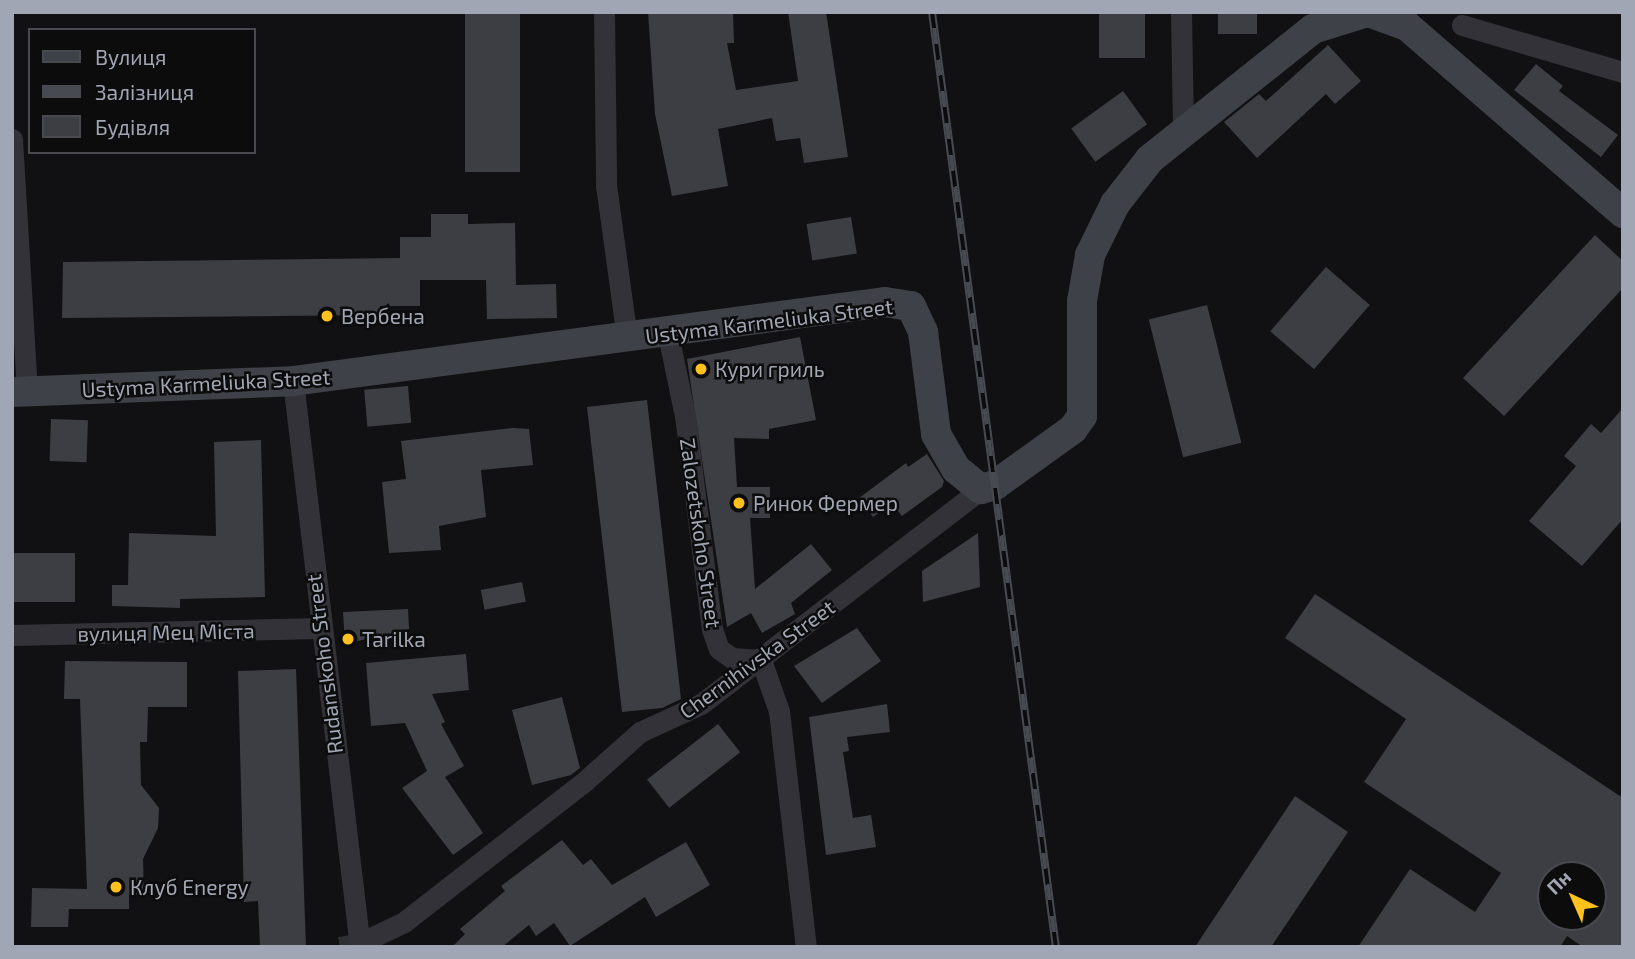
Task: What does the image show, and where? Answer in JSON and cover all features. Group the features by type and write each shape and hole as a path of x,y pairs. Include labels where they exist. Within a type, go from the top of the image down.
{"street":[{"path":"604,12 606,185 627,340"},
{"path":"1181,12 1183,130"},
{"path":"981,489 995,485 1054,443 1082,416 1082,301 1090,255 1115,204 1150,159 1315,21 1367,12 1407,26 1623,213"},
{"path":"1462,25 1623,72"},
{"path":"12,139 19,392"},
{"name":"Ustyma Karmeliuka Street","path":"19,392 293,381 627,340 885,302 911,306 923,332 936,434 956,469 981,489"},
{"name":"Zalozetskoho Street","path":"668,334 685,416 712,629 719,649 732,658 761,660"},
{"name":"Rudanskoho Street","path":"293,381 320,628 360,945"},
{"name":"Chernihivska Street","path":"360,945 404,922 585,781 640,732 679,718 761,660 981,489"},
{"name":"вулиця Мец Міста","path":"12,635 320,628"},
{"path":"761,660 779,711 806,947"}],"building":[{"path":"465,12 520,12 520,172 465,172"},
{"path":"648,12 733,12 734,43 727,43 736,90 798,81 788,12 826,12 848,157 804,163 800,138 776,141 772,118 718,129 728,186 672,196 655,114"},
{"path":"1099,12 1145,12 1145,58 1099,58"},
{"path":"1218,12 1257,12 1257,34 1218,34"},
{"path":"1328,45 1361,81 1335,104 1326,94 1257,158 1224,122 1259,94 1266,101"},
{"path":"1536,64 1563,86 1559,91 1618,135 1601,157 1514,90"},
{"path":"1123,91 1147,124 1095,162 1071,129"},
{"path":"431,214 468,214 468,224 515,223 516,285 556,284 557,318 487,319 486,280 420,280 420,306 380,306 380,315 62,318 63,262 400,258 400,237 431,237"},
{"path":"851,217 857,254 812,261 807,224"},
{"path":"1595,235 1623,261 1623,288 1504,416 1463,378"},
{"path":"1326,267 1370,305 1314,369 1270,331"},
{"path":"1207,305 1241,443 1183,457 1149,320"},
{"name":"Ринок Фермер","path":"800,337 816,420 769,429 769,439 734,438 737,487 770,487 770,518 750,518 755,589 811,544 832,570 791,603 795,614 762,633 751,613 727,627 687,359"},
{"path":"408,386 411,423 367,427 364,390"},
{"path":"647,400 681,699 662,708 622,712 587,407"},
{"path":"1623,408 1623,519 1582,566 1529,521 1576,466 1564,456 1591,424 1601,433"},
{"path":"51,419 88,420 87,462 50,461"},
{"path":"513,428 529,429 533,465 481,470 486,517 439,526 441,550 389,553 382,482 406,479 401,441"},
{"path":"261,440 265,597 180,599 180,608 112,606 112,585 128,585 129,533 216,536 214,442"},
{"path":"927,454 944,481 942,487 902,516 892,503 873,517 859,498 906,463 908,467"},
{"path":"978,533 980,587 923,602 922,571"},
{"path":"12,553 75,553 75,602 12,602"},
{"path":"522,582 526,602 485,610 481,590"},
{"path":"1315,594 1623,798 1623,947 1583,947 1567,936 1560,947 1358,947 1410,869 1475,912 1501,873 1364,782 1406,719 1285,638"},
{"path":"408,609 409,629 345,644 343,612"},
{"path":"857,628 881,661 822,703 794,666"},
{"path":"466,654 469,690 432,694 445,722 441,724 464,766 445,777 483,833 453,855 402,788 427,771 405,723 371,726 366,663"},
{"path":"65,661 187,662 187,707 148,707 147,742 140,742 141,785 159,808 158,828 143,859 144,894 129,895 129,909 69,909 68,927 31,927 32,888 87,889 80,699 64,699"},
{"path":"296,669 306,947 260,947 258,901 244,902 238,671"},
{"path":"562,697 580,768 571,775 532,785 512,710"},
{"path":"887,704 890,732 847,737 849,751 843,752 853,818 871,815 876,847 826,855 809,717"},
{"path":"718,724 740,752 669,808 647,779"},
{"path":"1295,796 1348,832 1271,947 1195,947"},
{"path":"562,840 583,865 591,859 612,885 686,842 710,885 656,917 645,897 570,946 554,923 536,936 529,925 502,947 452,947 465,934 460,929 505,891 501,886"}],"tunnel":[{"path":"340,947 360,943"}],"railway":[{"path":"932,12 1056,947"}],"place":[{"name":"Вербена","path":"327,316"},
{"name":"Кури гриль","path":"701,369"},
{"name":"Ринок Фермер","path":"739,503"},
{"name":"Tarilka","path":"348,639"},
{"name":"Клуб Energy","path":"116,887"}]}
